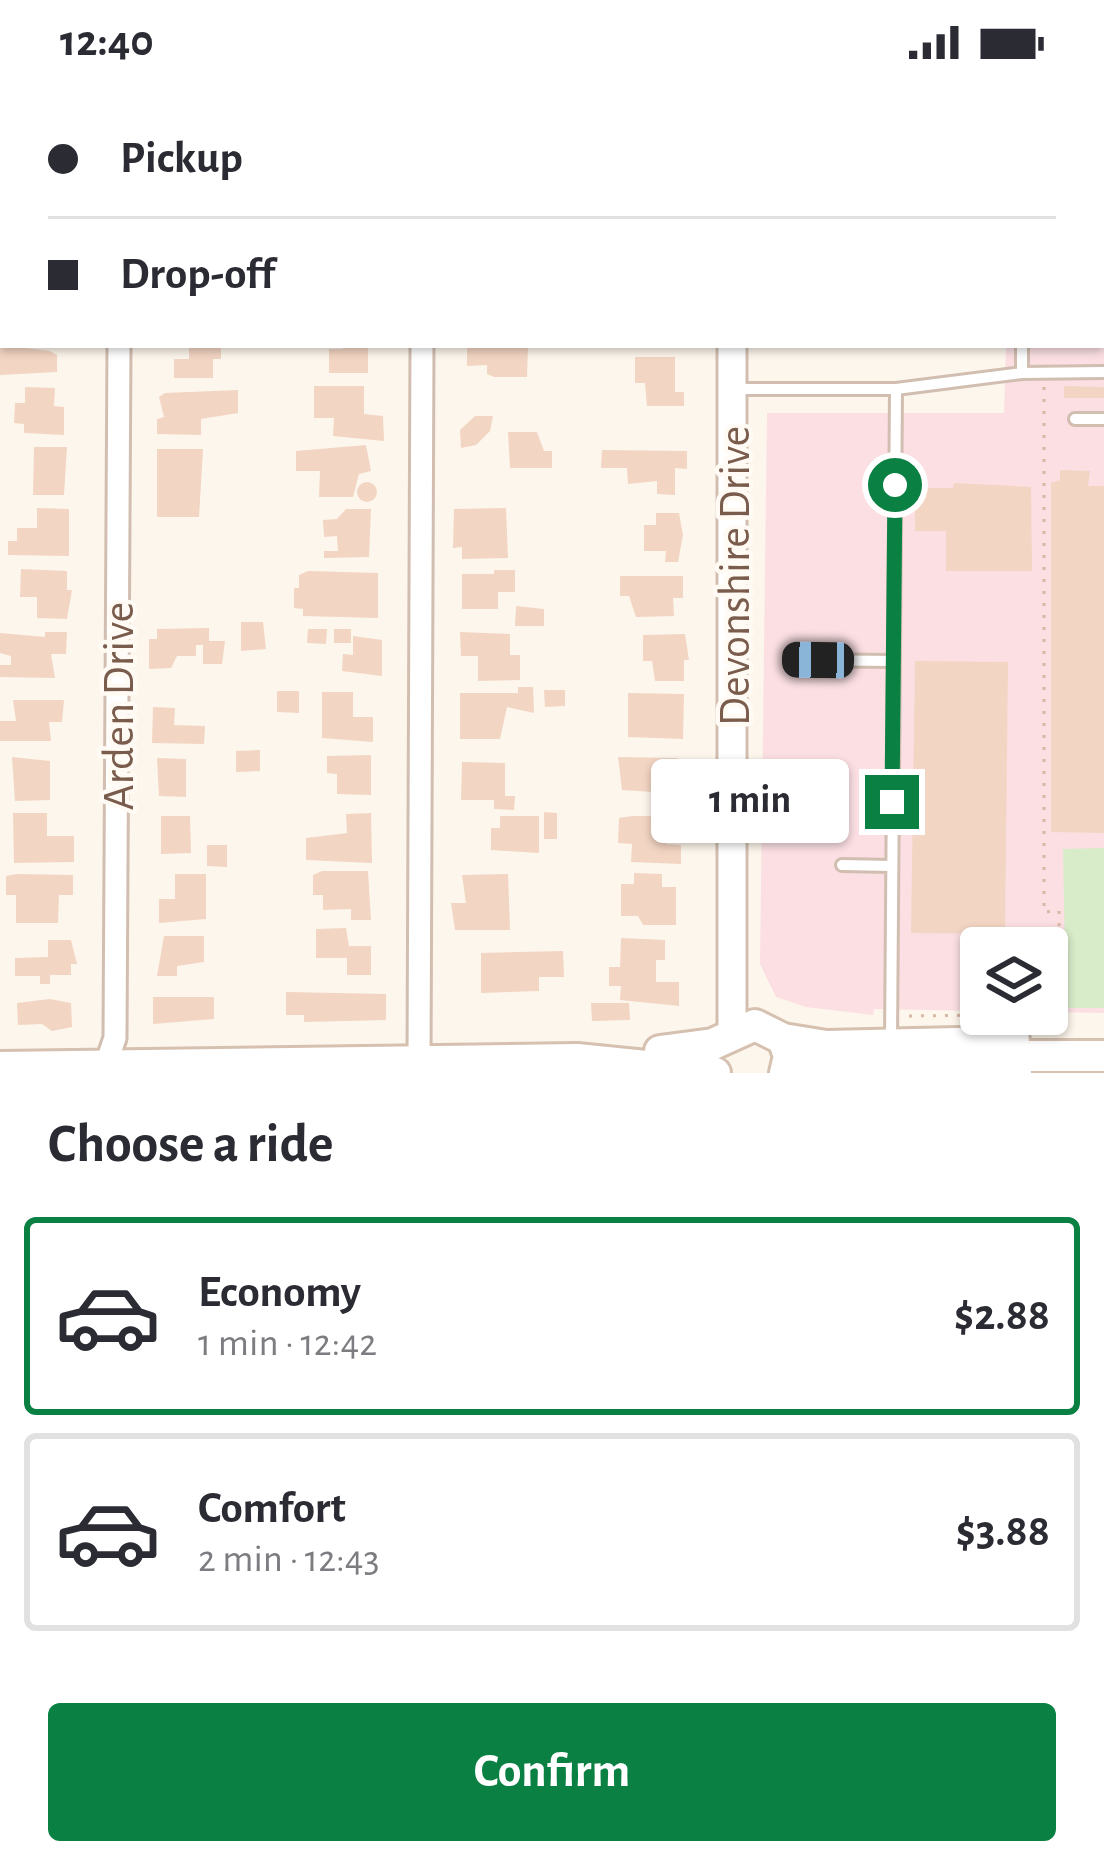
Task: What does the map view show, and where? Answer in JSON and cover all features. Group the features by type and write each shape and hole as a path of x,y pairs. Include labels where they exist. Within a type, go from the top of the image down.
{"main road":[{"path":"577,1059 599,1051 696,1048 755,1025 826,1046 1003,1042 1025,1065"},
{"path":"776,1033 789,1056 787,1073 1000,1068 1104,1056"},
{"path":"727,1073 723,1053 731,1036"},
{"path":"0,1066 106,1069 577,1059 715,1073"}],"street":[{"name":"Arden Drive","path":"106,1069 115,1038 119,348"},
{"path":"419,1061 422,348"},
{"name":"Devonshire Drive","path":"731,1036 732,348"},
{"name":"Devonshire Drive","path":"733,951 776,1033"}],"lane":[{"path":"1022,348 1022,373"},
{"path":"731,389 896,389 1022,373 1104,372"},
{"path":"890,1043 896,389"},
{"path":"1075,419 1104,419"},
{"path":"791,660 894,661"},
{"path":"842,866 892,866"},
{"path":"1023,1035 1025,1065"}],"path":[{"path":"1044,372 1044,912 1059,911 1059,927"}],"shaded area":[{"path":"1006,348 1104,348 1104,1013 1068,1012 1068,927 960,927 960,1011 874,1009 873,1015 806,1007 776,997 760,964 767,413 1004,413"}],"green space":[{"path":"1104,848 1104,1008 1068,1008 1063,849"}],"building":[{"path":"0,348 57,355 57,372 0,375"},
{"path":"189,348 221,348 221,359 213,359 213,378 174,378 174,359 189,359"},
{"path":"368,348 368,373 329,373 329,349"},
{"path":"467,348 528,348 527,377 494,377 487,374 487,365 467,366"},
{"path":"635,357 675,357 675,392 684,392 684,406 647,406 645,383 635,383"},
{"path":"314,386 364,386 364,414 383,416 384,441 333,436 334,418 314,418"},
{"path":"1064,386 1104,387 1104,398 1064,398"},
{"path":"25,387 55,388 54,406 64,407 64,435 24,433 24,424 14,423 15,403 25,403"},
{"path":"238,390 238,413 201,419 201,435 157,434 157,419 164,417 159,397 165,393"},
{"path":"475,416 493,416 490,431 476,445 461,448 460,430"},
{"path":"508,432 537,432 544,451 552,451 552,468 510,468"},
{"path":"366,445 371,471 359,474 353,497 319,497 320,471 296,471 296,451"},
{"path":"34,447 67,447 64,495 33,495"},
{"path":"157,449 203,449 199,517 157,517"},
{"path":"602,450 687,451 687,469 675,468 675,495 657,494 657,481 628,484 627,468 601,468"},
{"path":"1060,470 1090,471 1088,486 1104,486 1104,833 1051,832 1051,483 1060,480"},
{"path":"367,482 377,492 367,502 357,492"},
{"path":"954,483 1031,487 1032,571 946,571 946,531 915,531 915,488 953,488"},
{"path":"37,508 69,509 69,556 8,555 8,541 17,541 17,528 37,528"},
{"path":"506,508 508,558 462,559 462,547 453,548 454,509"},
{"path":"346,509 371,509 369,557 324,558 324,551 338,551 337,536 324,537 323,520 337,519"},
{"path":"656,513 679,513 683,535 678,562 665,562 666,551 644,551 644,525 656,525"},
{"path":"21,569 67,571 67,590 72,590 67,619 37,618 37,597 20,597"},
{"path":"494,570 515,570 515,592 498,592 498,609 462,609 462,574 494,574"},
{"path":"308,571 378,573 378,618 303,616 303,609 294,608 294,588 299,588 299,575"},
{"path":"620,576 683,576 683,598 673,598 674,616 636,617 629,596 620,596"},
{"path":"516,606 544,609 544,626 515,626"},
{"path":"241,622 263,622 266,649 241,651"},
{"path":"209,628 209,641 225,641 222,664 203,664 203,645 196,645 196,656 177,656 171,668 149,669 149,639 157,639 157,629"},
{"path":"308,629 327,629 326,644 307,643"},
{"path":"334,629 351,629 351,643 334,643"},
{"path":"45,632 67,632 66,654 51,654 55,678 0,677 0,665 11,665 11,656 0,653 0,633 45,637"},
{"path":"460,632 510,634 510,655 520,655 520,680 478,681 478,656 461,656"},
{"path":"685,634 689,660 684,660 684,681 655,681 652,661 643,661 643,635"},
{"path":"353,636 382,640 382,676 342,671 343,654 353,655"},
{"path":"915,661 1008,662 1005,927 960,927 960,934 911,933"},
{"path":"518,687 533,687 534,713 507,707 500,739 460,739 460,693 518,693"},
{"path":"544,690 565,690 565,706 545,707"},
{"path":"277,691 299,691 299,713 277,712"},
{"path":"322,692 353,692 353,717 373,717 373,742 322,738"},
{"path":"628,693 684,694 683,739 628,737"},
{"path":"13,700 64,700 62,722 49,722 51,741 0,741 0,721 16,721"},
{"path":"153,707 175,708 174,725 205,726 204,744 152,743"},
{"path":"260,750 260,771 236,772 236,751"},
{"path":"371,755 371,795 337,794 337,774 327,773 327,756"},
{"path":"12,757 50,761 50,800 15,801"},
{"path":"618,757 678,758 683,794 622,790"},
{"path":"157,758 186,759 186,797 159,796"},
{"path":"462,762 505,763 505,796 515,796 514,810 494,809 494,800 461,800"},
{"path":"544,812 557,813 557,839 544,839"},
{"path":"13,813 47,813 47,836 74,836 74,862 14,863"},
{"path":"371,813 372,863 306,860 306,838 347,833 346,814"},
{"path":"161,816 190,816 191,853 161,854"},
{"path":"500,816 539,816 539,853 491,850 491,828 500,828"},
{"path":"682,816 681,833 667,832 666,844 681,845 681,864 631,862 632,844 618,843 619,818"},
{"path":"207,845 227,845 227,867 207,866"},
{"path":"368,871 371,920 351,920 351,909 323,910 323,895 313,895 313,875"},
{"path":"634,873 662,874 662,887 676,887 676,925 643,925 638,916 621,916 621,884 634,884"},
{"path":"175,874 206,874 206,919 159,923 159,899 175,899"},
{"path":"508,874 510,930 455,930 451,903 466,903 462,875"},
{"path":"73,875 73,895 59,895 58,923 16,923 16,895 6,895 6,876"},
{"path":"346,928 349,946 371,946 371,975 347,975 347,958 316,958 316,929"},
{"path":"164,936 204,936 204,962 177,966 177,976 157,976"},
{"path":"621,938 665,940 665,960 656,960 656,982 679,982 679,1006 620,1000 621,986 609,986 609,967 620,967"},
{"path":"48,940 71,940 77,964 71,964 71,975 50,975 50,984 40,984 40,976 15,976 15,958 48,957"},
{"path":"563,951 564,977 539,977 539,991 481,993 481,953"},
{"path":"286,992 386,994 386,1020 304,1022 304,1015 286,1015"},
{"path":"153,997 214,997 214,1019 153,1024"},
{"path":"50,999 71,1003 72,1027 52,1031 42,1024 18,1025 17,1003"},
{"path":"591,1003 629,1003 630,1020 592,1021"}],"route":[{"path":"892,802 895,485"}]}
